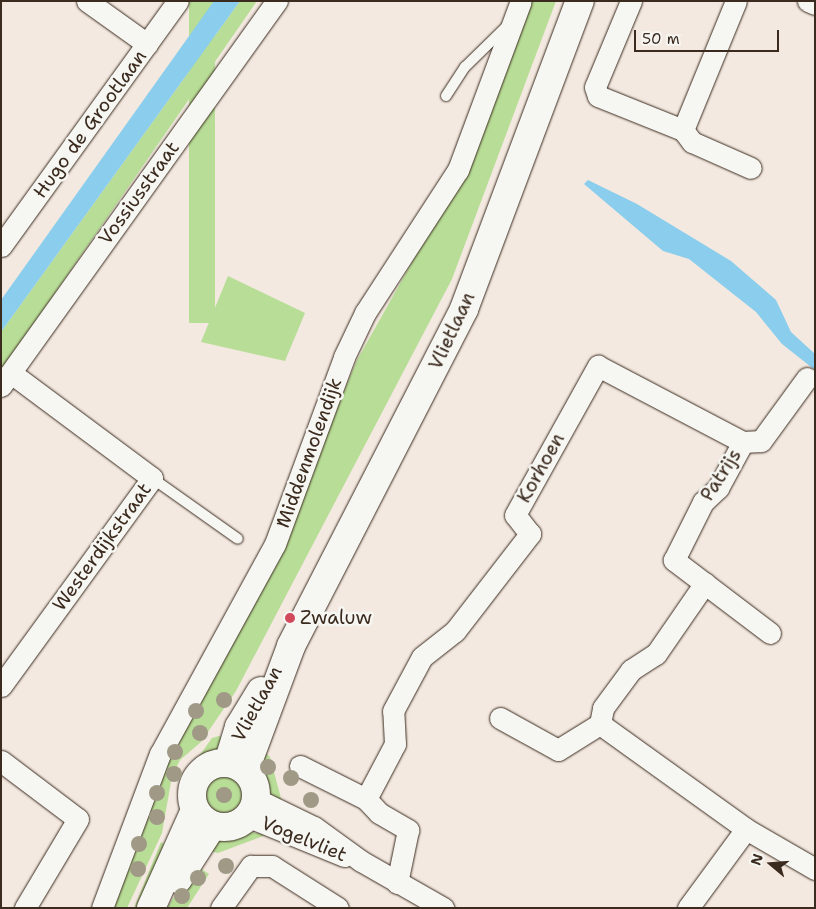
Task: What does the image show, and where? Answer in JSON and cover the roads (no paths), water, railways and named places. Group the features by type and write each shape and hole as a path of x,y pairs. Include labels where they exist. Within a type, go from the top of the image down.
{"street":[{"path":"87,1 147,44"},
{"name":"Hugo de Grootlaan","path":"1,246 178,1"},
{"name":"Vossiusstraat","path":"6,379 277,1"},
{"name":"Middenmolendijk","path":"102,908 160,754 275,544 344,357 366,314 458,170 521,1"},
{"name":"Vlietlaan","path":"236,767 291,646 464,309 580,1"},
{"path":"632,1 595,87 598,96 682,130 692,142 751,168"},
{"path":"682,130 736,1"},
{"path":"808,1 815,4"},
{"name":"Korhoen","path":"366,799 395,744 393,711 422,657 455,631 530,534 515,515 598,366 743,442"},
{"name":"Patrijs","path":"770,633 674,560 703,502 718,488 743,442 761,441 807,378"},
{"name":"Westerdijkstraat","path":"1,686 152,478 6,379"},
{"path":"500,718 558,750 600,724 603,708 626,678 656,654 705,583"},
{"path":"600,724 746,829 815,869"},
{"path":"1,762 78,819 25,908"},
{"path":"210,766 236,767 256,788 252,808 232,827 204,818 191,793 197,777 210,766"},
{"path":"300,766 366,799 379,813 408,830 397,883"},
{"name":"Vogelvliet","path":"252,808 306,844 361,861 434,906"},
{"path":"150,908 204,818"},
{"path":"159,908 204,818"},
{"path":"688,908 746,829"},
{"path":"221,908 251,866 272,866 338,908"}],"lane":[{"path":"446,96 484,45 512,23"},
{"path":"152,478 238,539"}],"water":[{"path":"214,1 240,1 1,332 1,300"},
{"path":"588,180 637,204 731,261 776,300 791,332 815,354 815,370 782,344 756,312 689,259 663,251 584,184"}],"place":[{"name":"Zwaluw","path":"290,618"}]}
